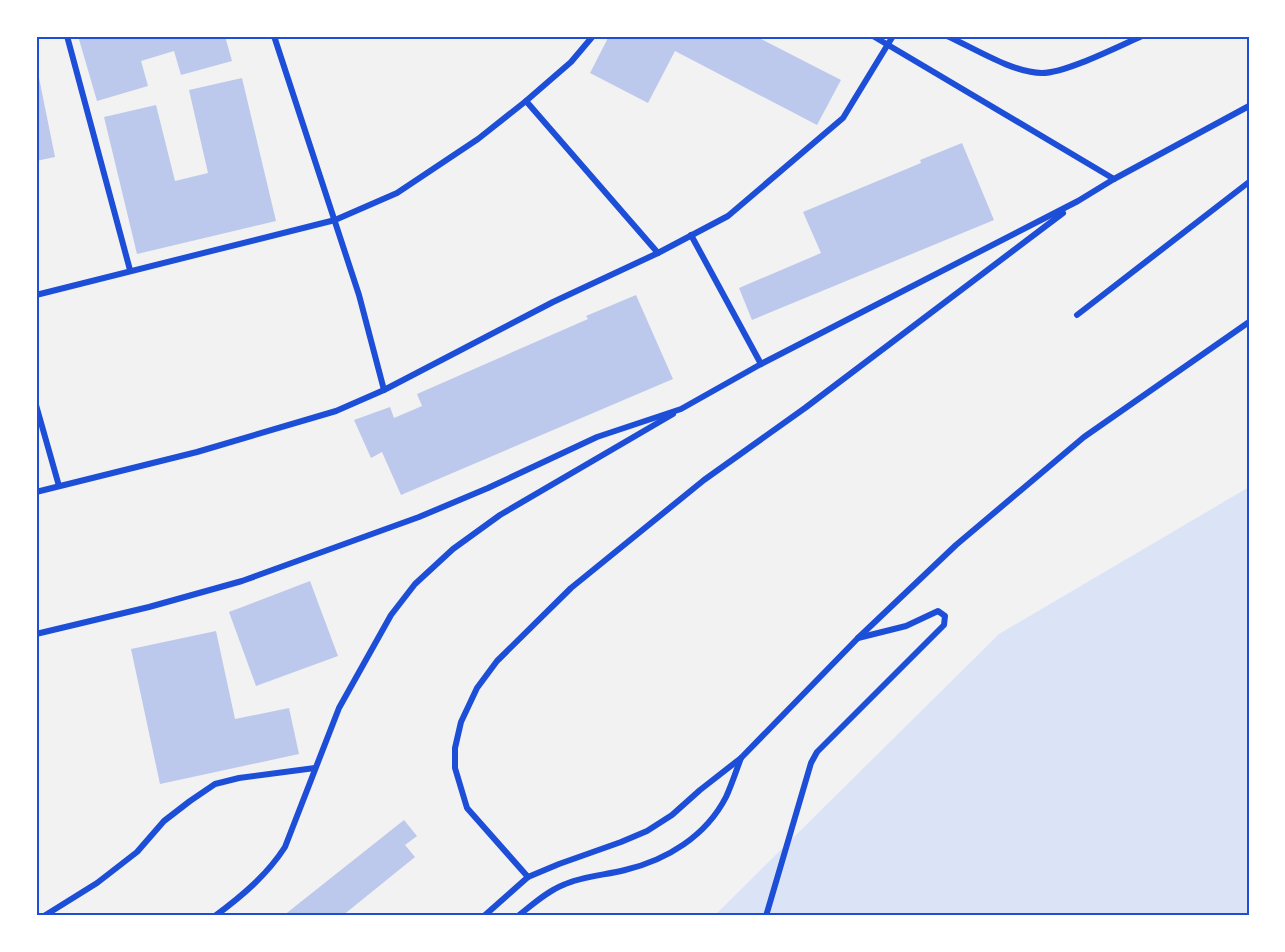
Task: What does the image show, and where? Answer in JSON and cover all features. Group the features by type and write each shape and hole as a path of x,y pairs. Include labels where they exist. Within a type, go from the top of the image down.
{"street":[{"path":"67,36 130,270"},
{"path":"274,36 359,295 384,390"},
{"path":"36,294 335,220 397,193 478,139 526,101 571,62 593,36"},
{"path":"873,36 1114,179"},
{"path":"36,492 197,452 336,411 384,390 553,302 658,253 728,216 843,118 893,36"},
{"path":"947,36 1017,68 1042,73 1062,70 1142,36"},
{"path":"526,101 658,253"},
{"path":"215,916 245,893 275,863 285,847 339,708 369,653 391,615 415,584 453,549 500,515 761,364 1078,201 1249,106"},
{"path":"1077,315 1249,182"},
{"path":"528,877 467,808 455,768 455,748 461,722 477,688 497,661 571,588 704,480 804,408 1078,201"},
{"path":"691,235 761,364"},
{"path":"484,916 528,877 647,831 672,815 741,758 858,638 956,545 1084,437 1249,322"},
{"path":"36,405 59,486"},
{"path":"36,634 149,607 242,581 419,518 597,437 681,409"},
{"path":"766,916 811,763 817,752 944,626 945,616 938,611 906,626 858,638"},
{"path":"518,916 566,883 647,864 688,842 708,822 725,798 741,758"},
{"path":"44,916 97,883 137,852 164,821 215,784 238,778 315,768"}],"shaded area":[{"path":"1249,487 1249,916 714,916 999,634"}],"building":[{"path":"78,36 225,36 232,61 181,75 174,51 141,61 148,86 97,101"},
{"path":"609,36 755,36 841,80 817,125 675,51 648,103 590,73"},
{"path":"36,63 55,157 36,161"},
{"path":"242,78 276,221 137,254 104,117 156,105 175,181 208,173 189,90"},
{"path":"962,143 994,220 752,320 739,288 821,253 803,212 921,163 920,160"},
{"path":"636,295 673,379 401,495 382,452 371,458 354,420 390,407 394,418 422,406 417,394 588,319 586,316"},
{"path":"310,581 338,656 256,686 229,612"},
{"path":"216,631 235,719 289,708 299,754 160,784 131,649"},
{"path":"404,820 417,836 405,845 415,857 342,916 283,916"}]}
